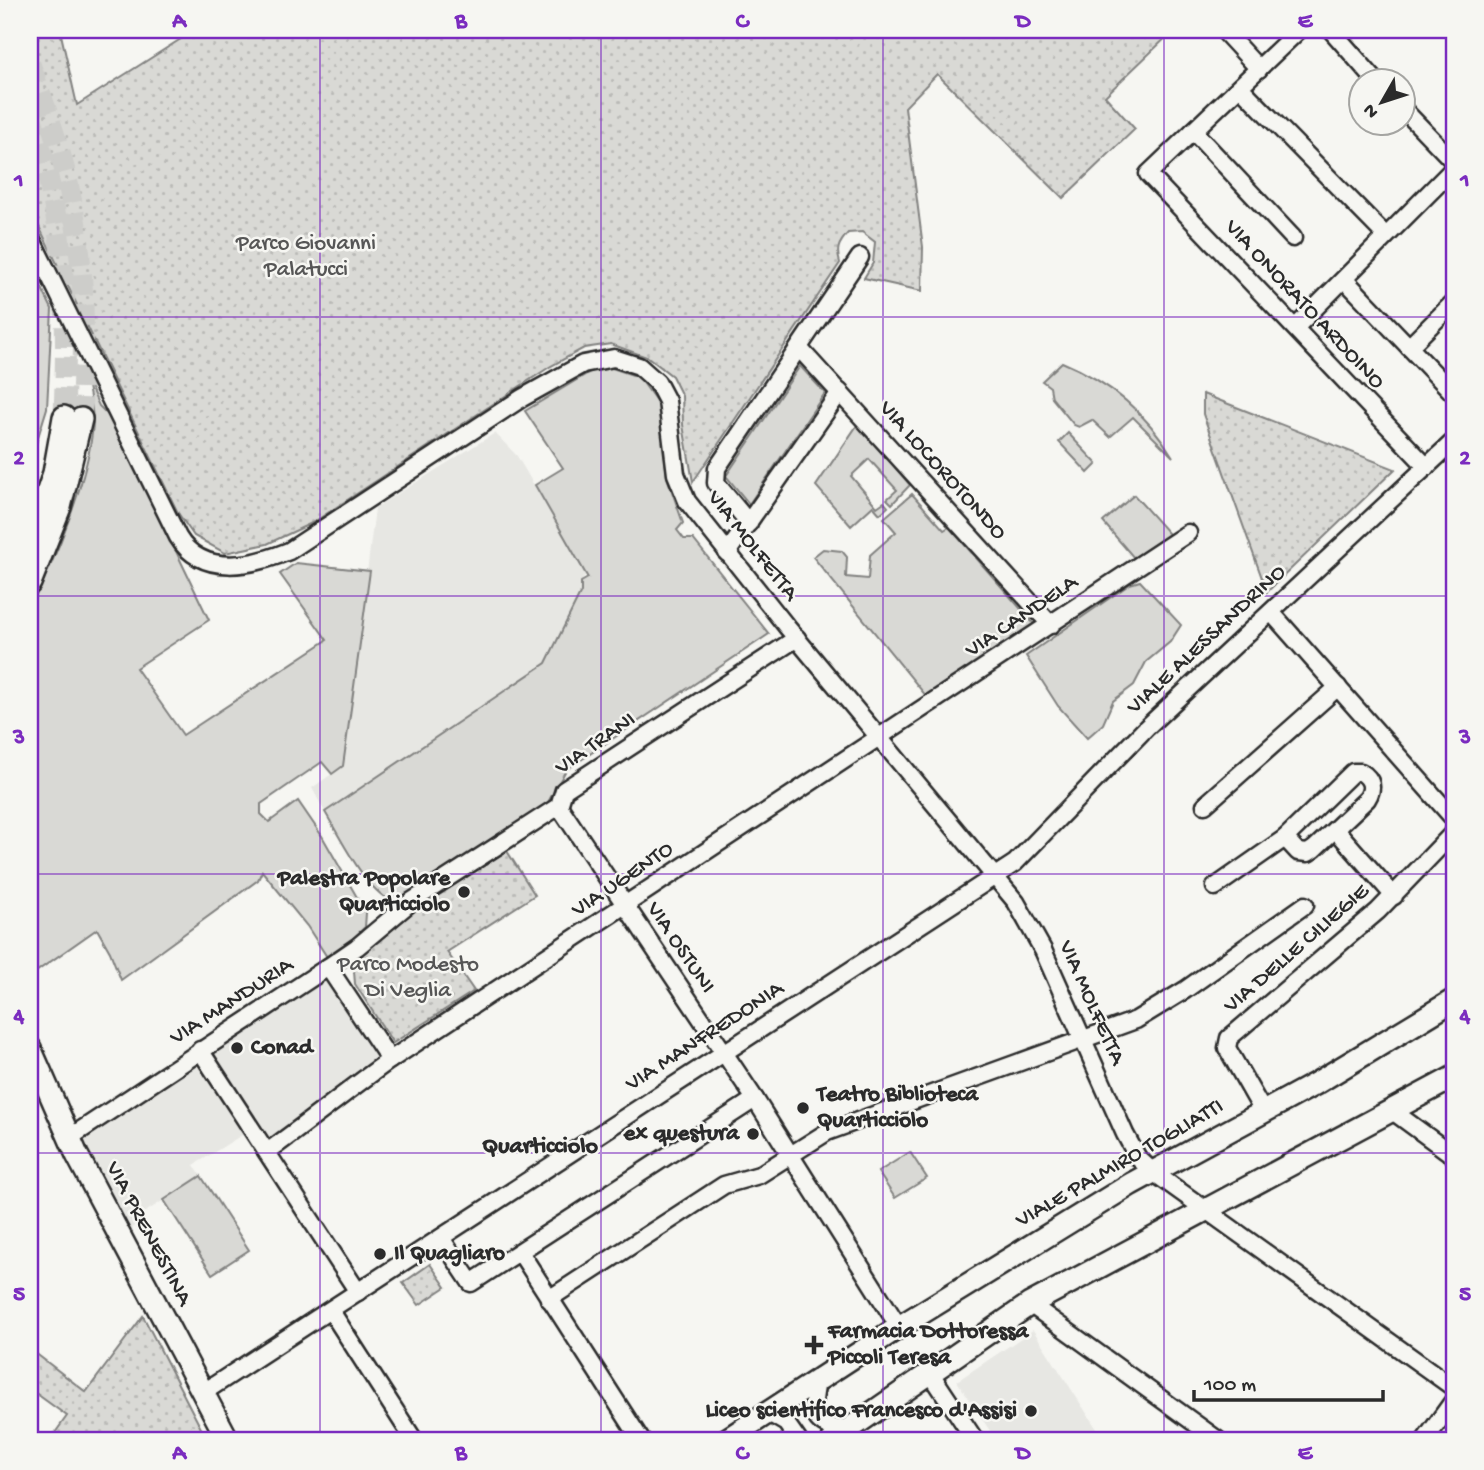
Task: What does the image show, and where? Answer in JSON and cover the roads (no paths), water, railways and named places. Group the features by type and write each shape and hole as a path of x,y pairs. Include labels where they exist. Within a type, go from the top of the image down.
{"main road":[{"path":"30,544 73,418 60,507 30,583"},
{"name":"VIALE PALMIRO TOGLIATTI","path":"726,1440 899,1327 1153,1172 1264,1113 1454,1000"},
{"name":"VIA PRENESTINA","path":"30,1048 69,1138 228,1440"},
{"path":"841,1435 1030,1304 1394,1112 1454,1077"}],"street":[{"path":"1223,30 1259,69"},
{"path":"1293,238 1193,131 1299,30"},
{"path":"1331,30 1363,66"},
{"path":"1240,87 1386,236"},
{"path":"1300,323 1345,280 1454,165 1418,125"},
{"name":"VIA ONORATO ARDOINO","path":"1193,131 1148,174 1427,467"},
{"name":"VIA MOLFETTA","path":"30,236 181,542 198,557 224,565 248,564 281,554 305,542 523,398 589,362 614,358 639,366 662,390 671,416 676,474 684,495 796,638 995,875 1030,923 1132,1148 1153,1172 1208,1211"},
{"path":"749,523 720,489 715,474 860,257"},
{"path":"1345,280 1454,394"},
{"path":"1409,347 1454,302"},
{"name":"VIA LOCOROTONDO","path":"799,348 1051,625"},
{"path":"727,553 840,393"},
{"name":"VIALE ALESSANDRINO","path":"995,875 1027,852 1128,746 1454,441"},
{"name":"VIA CANDELA","path":"881,738 1188,533"},
{"path":"1271,612 1454,819"},
{"name":"VIA TRANI","path":"328,967 357,947 412,901 559,806 564,790 796,638"},
{"path":"1205,805 1338,687"},
{"name":"VIA UGENTO","path":"267,1152 390,1060 881,738"},
{"path":"1215,887 1285,838 1345,777 1361,772 1369,779 1371,793 1336,830 1304,854 1285,838"},
{"name":"VIA OSTUNI","path":"559,806 755,1098 899,1327"},
{"path":"1336,830 1394,896"},
{"name":"VIA DELLE CILIEGIE","path":"1264,1113 1227,1048 1229,1038 1278,999 1394,896 1454,832"},
{"name":"VIA MANFREDONIA","path":"331,1311 995,875"},
{"path":"550,1299 724,1185 759,1175 827,1132 1144,1016 1305,905"},
{"name":"VIA MANDURIA","path":"69,1138 328,967 390,1060"},
{"path":"200,1050 358,1292"},
{"path":"441,1238 471,1283 755,1098"},
{"path":"1394,1112 1454,1156"},
{"path":"1208,1211 1454,1388"},
{"path":"520,1252 641,1440"},
{"path":"1030,1304 1218,1440"},
{"path":"204,1392 331,1311 415,1440"},
{"path":"931,1374 975,1440"},
{"path":"817,1382 813,1404 817,1418 826,1427 841,1435"},
{"path":"1425,1440 1454,1400"},
{"path":"769,1413 786,1423 798,1440"}],"tunnel":[{"path":"30,64 62,160 75,221 83,306 81,419"},
{"path":"30,113 42,153 58,228 64,300 64,417"}],"place":[{"name":"Palestra Popolare Quarticciolo","path":"464,892"},
{"name":"Conad","path":"237,1048"},
{"name":"Teatro Biblioteca Quarticciolo","path":"803,1108"},
{"name":"ex questura","path":"753,1134"},
{"name":"Il Quagliaro","path":"380,1254"},
{"name":"Farmacia Dottoressa Piccoli Teresa","path":"814,1345"},
{"name":"Liceo scientifico Francesco d'Assisi","path":"1031,1411"}],"district":[{"name":"Quarticciolo","path":"540,1147"}],"park label":[{"name":"Parco Giovanni Palatucci","path":"306,257"},
{"name":"Parco Modesto Di Veglia","path":"408,978"}]}
